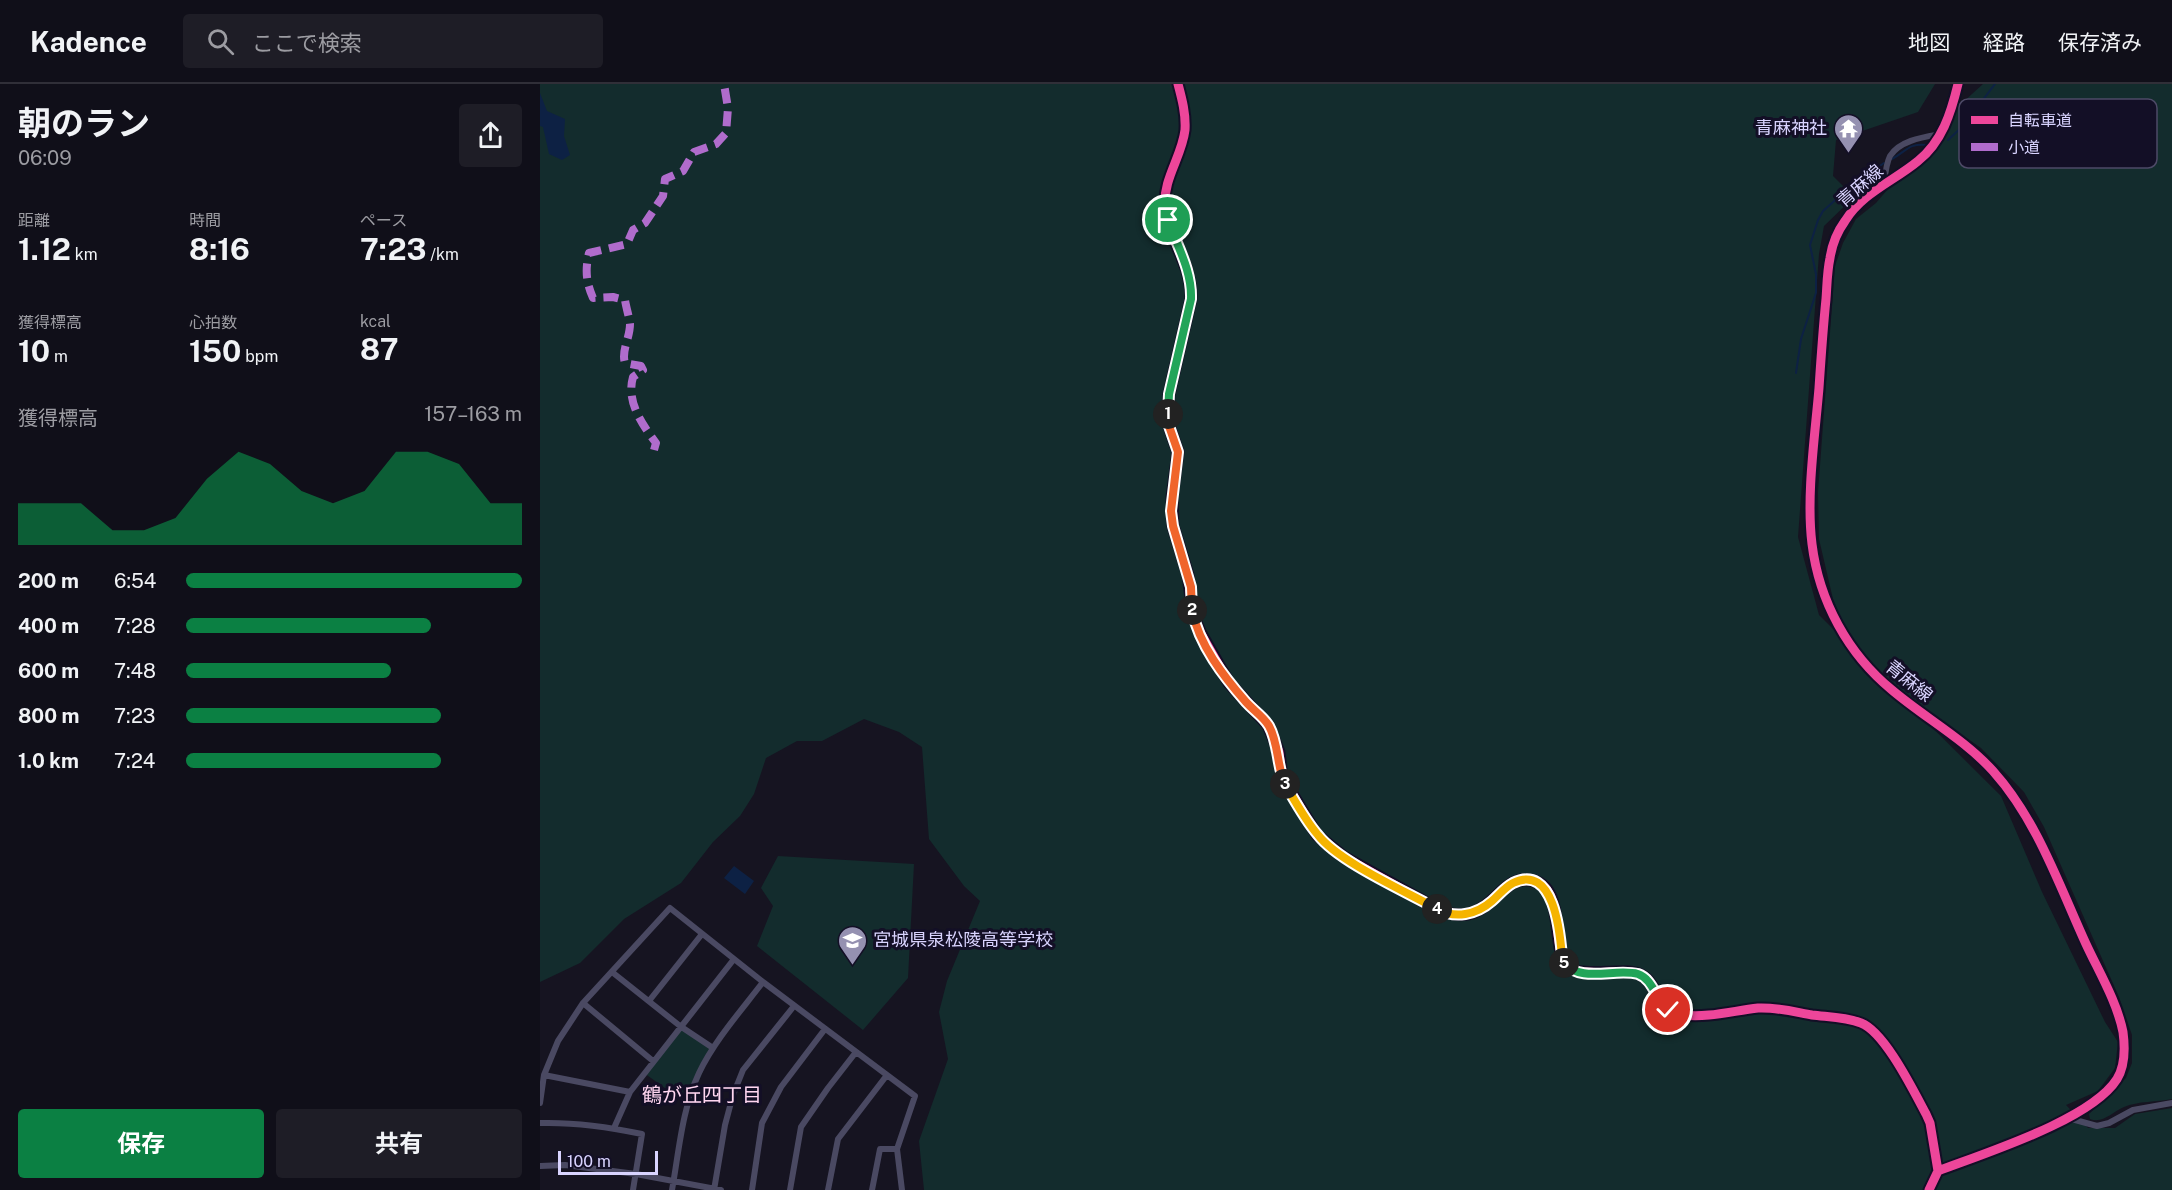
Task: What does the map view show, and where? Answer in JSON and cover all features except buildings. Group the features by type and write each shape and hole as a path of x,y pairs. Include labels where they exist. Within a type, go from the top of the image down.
{"street":[{"path":"1178,84 1184,105 1185,130 1167,184 1165,207 1170,226 1190,275 1192,287 1169,394 1169,426 1178,452 1172,497 1173,526 1188,575 1193,615 1208,650 1229,683 1268,725 1279,752 1282,777 1317,835 1344,857 1440,911 1450,914 1461,915 1475,912 1492,902 1513,883 1528,880 1537,882 1549,895 1555,911 1565,966 1588,973 1640,975 1648,981 1663,1006 1673,1013 1705,1016 1759,1008 1863,1023 1880,1036 1930,1123 1938,1171 1929,1190"},
{"name":"青麻線","path":"1938,1171 2018,1140 2097,1102 2119,1076 2125,1045 2116,1010 2022,808 1973,751 1892,691 1854,651 1837,624 1824,594 1812,542 1812,495 1829,259 1835,239 1845,219 1859,204 1919,161 1942,134 1958,84"},
{"path":"1884,184 1891,155 1901,146 1914,139 1942,134"},
{"path":"540,1103 544,1075 558,1041 583,1003 670,908 794,1006 915,1096 897,1149 902,1190"},
{"path":"649,1001 702,934"},
{"path":"614,1128 630,1092 734,959"},
{"path":"612,972 680,1026 713,1048"},
{"path":"672,1190 683,1125 698,1076 713,1048 763,982"},
{"path":"583,1003 653,1061"},
{"path":"540,1166 565,1165 636,1174 717,1189 725,1125 743,1070 794,1006"},
{"path":"752,1190 762,1124 781,1087 825,1029"},
{"path":"790,1190 801,1127 856,1052"},
{"path":"544,1075 630,1092"},
{"path":"828,1190 838,1139 887,1075"},
{"path":"2067,1118 2097,1126 2109,1123 2133,1110 2172,1103"},
{"path":"540,1123 556,1122 614,1128 642,1134 633,1190"},
{"path":"872,1190 879,1149 897,1149"}],"green space":[{"path":"540,84 1935,84 1918,112 1836,140 1833,176 1854,197 1824,226 1819,254 1798,537 1819,615 2001,796 2042,892 2105,1022 2118,1042 2115,1068 2098,1091 2066,1105 2088,1128 2115,1128 2135,1114 2172,1108 2172,1190 924,1190 919,1141 948,1059 939,1012 947,981 980,901 964,886 929,839 922,747 899,732 864,719 822,741 797,741 766,758 754,794 740,816 713,842 681,883 624,919 580,963 540,982"},
{"path":"1983,84 2172,84 2172,1099 2129,1105 2099,1120 2090,1119 2089,1114 2126,1078 2132,1063 2132,1035 2119,997 2044,827 2024,792 1981,748 1914,701 1877,671 1847,633 1833,599 1819,539 1818,492 1835,266 1843,243 1856,219 1876,203 1959,106 1959,168 2157,168 2157,99 1966,99"},
{"path":"778,856 914,864 908,978 863,1030 757,946 773,906 761,888"},
{"path":"680,1026 713,1048 692,1097 665,1088 644,1073"}],"water":[{"path":"540,93 547,111 565,119 564,136 570,155 562,160 549,154 543,127 540,126"},
{"path":"734,866 754,881 745,894 724,878"}],"waterway":[{"path":"1984,99 1995,84"},
{"path":"1948,140 1959,130"},
{"path":"1892,159 1912,146 1927,145"},
{"path":"1796,373 1801,339 1816,293 1816,274 1810,245 1818,220 1823,211 1851,186 1884,163"}],"marked path":[{"path":"654,450 656,443 641,420 632,395 633,377 643,370 641,366 625,363 624,358 630,324 625,300 613,297 593,298 587,276 589,253 627,244 633,230 645,223 663,196 665,179 683,171 694,152 716,144 726,133 728,108 724,84"}],"cycle path":[{"path":"1178,84 1185,130 1167,186 1165,206 1170,229 1188,274 1191,299 1169,394 1169,426 1178,452 1172,497 1173,526 1188,575 1193,615 1200,632 1229,683 1268,725 1279,752 1282,777 1317,835 1344,857 1441,911 1458,915 1482,908 1508,886 1518,881 1529,880 1542,885 1550,894 1561,953 1566,964 1582,972 1627,972 1641,975 1652,985 1662,1004 1673,1013 1701,1016 1772,1008 1843,1018 1861,1023 1880,1038 1889,1050 1926,1114 1930,1123 1938,1171"},
{"path":"1929,1190 1938,1171 2035,1134 2085,1108 2104,1094 2117,1079 2122,1068 2124,1050 2123,1032 2112,998 2046,854 2022,810 2009,790 1982,759 1892,690 1862,660 1849,643 1829,606 1821,586 1812,544 1810,525 1812,466 1828,274 1834,243 1842,225 1860,203 1918,161 1933,145 1949,116 1958,84"}],"place":[{"name":"青麻神社","path":"1848,154"},
{"name":"宮城県泉松陵高等学校","path":"852,966"}],"district":[{"name":"鶴が丘四丁目","path":"702,1095"}],"route":[{"path":"1168,220 1190,275 1192,287 1169,394 1168,412 1169,426 1179,457 1171,511 1173,526 1191,587 1193,615 1208,650 1229,683 1268,725 1279,752 1282,777 1317,835 1344,857 1440,911 1450,914 1461,915 1475,912 1492,902 1504,889 1520,880 1537,882 1549,895 1555,911 1565,966 1588,973 1640,975 1648,981 1663,1006 1668,1010"}]}
